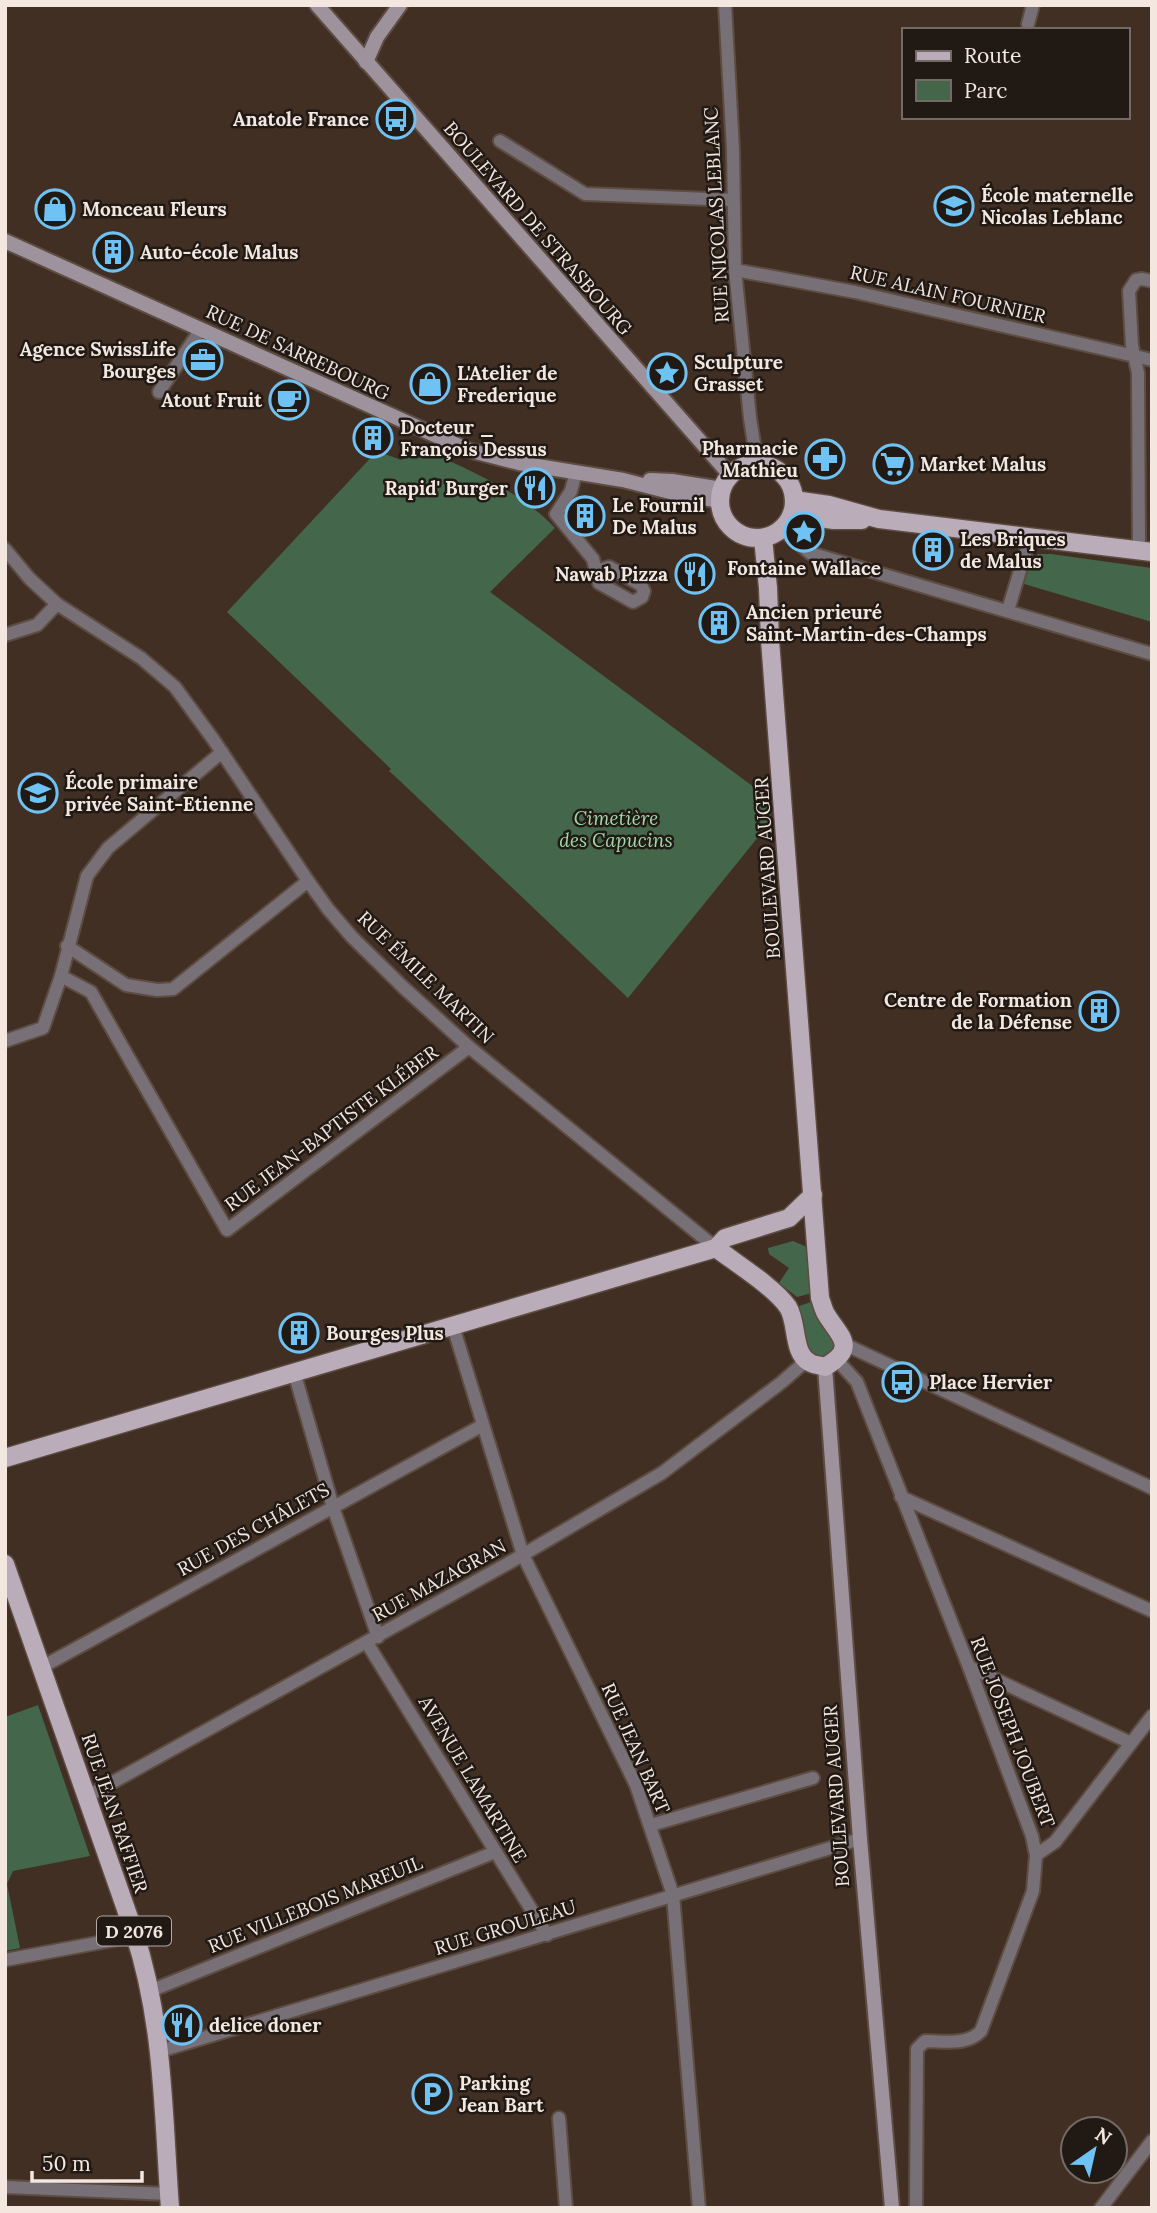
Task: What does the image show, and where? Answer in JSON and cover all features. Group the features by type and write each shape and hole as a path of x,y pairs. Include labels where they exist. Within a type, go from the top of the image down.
{"main road":[{"name":"BOULEVARD DE STRASBOURG","path":"317,5 724,488"},
{"path":"366,62 377,37 400,5"},
{"name":"RUE DE SARREBOURG","path":"5,241 468,450 519,463 623,480 672,481 724,488"},
{"path":"757,463 777,470 792,488 790,514 763,538 741,536 732,530 721,512 724,488 745,466 757,463"},
{"path":"790,514 834,520 879,519 1145,551"},
{"name":"BOULEVARD AUGER","path":"763,538 820,1298 825,1313 842,1334 833,1363 860,1839 892,2208"},
{"path":"5,1458 716,1248 725,1238 789,1218 813,1195"},
{"path":"743,1269 739,1254 744,1241 766,1225 788,1224 809,1234 817,1250"},
{"path":"716,1248 789,1308 796,1329 801,1365 809,1362 833,1363"},
{"name":"RUE JEAN BAFFIER","path":"5,1564 135,1936 150,1991 160,2051 169,2201"}],"street":[{"name":"RUE NICOLAS LEBLANC","path":"725,5 733,150 735,270 757,463"},
{"path":"1028,24 1034,5"},
{"path":"500,141 585,194 733,200"},
{"name":"RUE ALAIN FOURNIER","path":"735,270 855,292 1152,360"},
{"path":"1145,551 1138,373 1132,346 1129,291 1136,281 1152,281"},
{"path":"159,392 201,329"},
{"path":"576,472 571,491 556,514 593,559 597,571"},
{"path":"790,514 810,553 1152,654"},
{"path":"1008,610 1030,538"},
{"name":"RUE ÉMILE MARTIN","path":"5,549 29,578 57,604 141,658 176,687 307,881 352,937 402,987 469,1047 716,1248"},
{"path":"5,635 37,625 57,604"},
{"path":"5,1041 43,1028 61,976 87,876 93,866 108,848 222,752"},
{"path":"67,946 126,985 157,990 173,989 307,881"},
{"name":"RUE JEAN-BAPTISTE KLÉBER","path":"61,976 91,992 227,1230 469,1047"},
{"name":"RUE JEAN BART","path":"453,1326 523,1555 636,1785 673,1895 699,2208"},
{"path":"833,1363 879,1362 1152,1488"},
{"name":"RUE JOSEPH JOUBERT","path":"833,1363 857,1382 969,1667 1032,1836 1036,1854 1033,1891 981,2031 975,2038 966,2041 925,2041 917,2049 916,2208"},
{"name":"RUE MAZAGRAN","path":"86,1797 372,1640 662,1473 801,1365"},
{"name":"AVENUE LAMARTINE","path":"295,1373 372,1640 495,1852 547,1935"},
{"name":"RUE DES CHÂLETS","path":"42,1667 483,1425"},
{"path":"901,1497 1152,1611"},
{"path":"969,1667 1131,1742"},
{"path":"1036,1854 1055,1842 1152,1716"},
{"path":"650,1825 813,1778"},
{"name":"RUE GROULEAU","path":"160,2051 860,1839"},
{"name":"RUE VILLEBOIS MAREUIL","path":"150,1991 495,1852"},
{"path":"5,1960 135,1936"},
{"path":"559,2118 566,2208"},
{"path":"1101,2208 1152,2141"},
{"path":"5,2187 169,2201"}],"green space":[{"name":"Cimetière des Capucins","path":"414,446 508,491 555,528 490,592 770,799 771,821 628,998 389,771 391,769 227,612 377,451 401,460 408,457"},
{"path":"1038,554 1152,568 1152,622 1021,583 1027,566"},
{"path":"793,1241 807,1247 812,1293 797,1297 779,1283 789,1268 769,1254 768,1248"},
{"path":"814,1301 837,1342 827,1359 818,1359 807,1352 799,1306"},
{"path":"38,1705 90,1856 13,1871 7,1884 20,1948 5,1951 5,1717"}],"place":[{"name":"Anatole France","path":"396,119"},
{"name":"École maternelle Nicolas Leblanc","path":"954,206"},
{"name":"Monceau Fleurs","path":"55,209"},
{"name":"Auto-école Malus","path":"113,252"},
{"name":"Agence SwissLife Bourges","path":"203,360"},
{"name":"Sculpture Grasset","path":"667,373"},
{"name":"L'Atelier de Frederique","path":"430,384"},
{"name":"Atout Fruit","path":"289,400"},
{"name":"Docteur _ François Dessus","path":"373,438"},
{"name":"Pharmacie Mathieu","path":"825,459"},
{"name":"Market Malus","path":"893,464"},
{"name":"Rapid' Burger","path":"535,488"},
{"name":"Le Fournil De Malus","path":"585,516"},
{"name":"Fontaine Wallace","path":"804,532"},
{"name":"Les Briques de Malus","path":"933,550"},
{"name":"Nawab Pizza","path":"695,574"},
{"name":"Ancien prieuré Saint-Martin-des-Champs","path":"719,623"},
{"name":"École primaire privée Saint-Etienne","path":"38,793"},
{"name":"Centre de Formation de la Défense","path":"1099,1011"},
{"name":"Bourges Plus","path":"299,1333"},
{"name":"Place Hervier","path":"902,1382"},
{"name":"delice doner","path":"182,2025"},
{"name":"Parking Jean Bart","path":"432,2094"}]}
